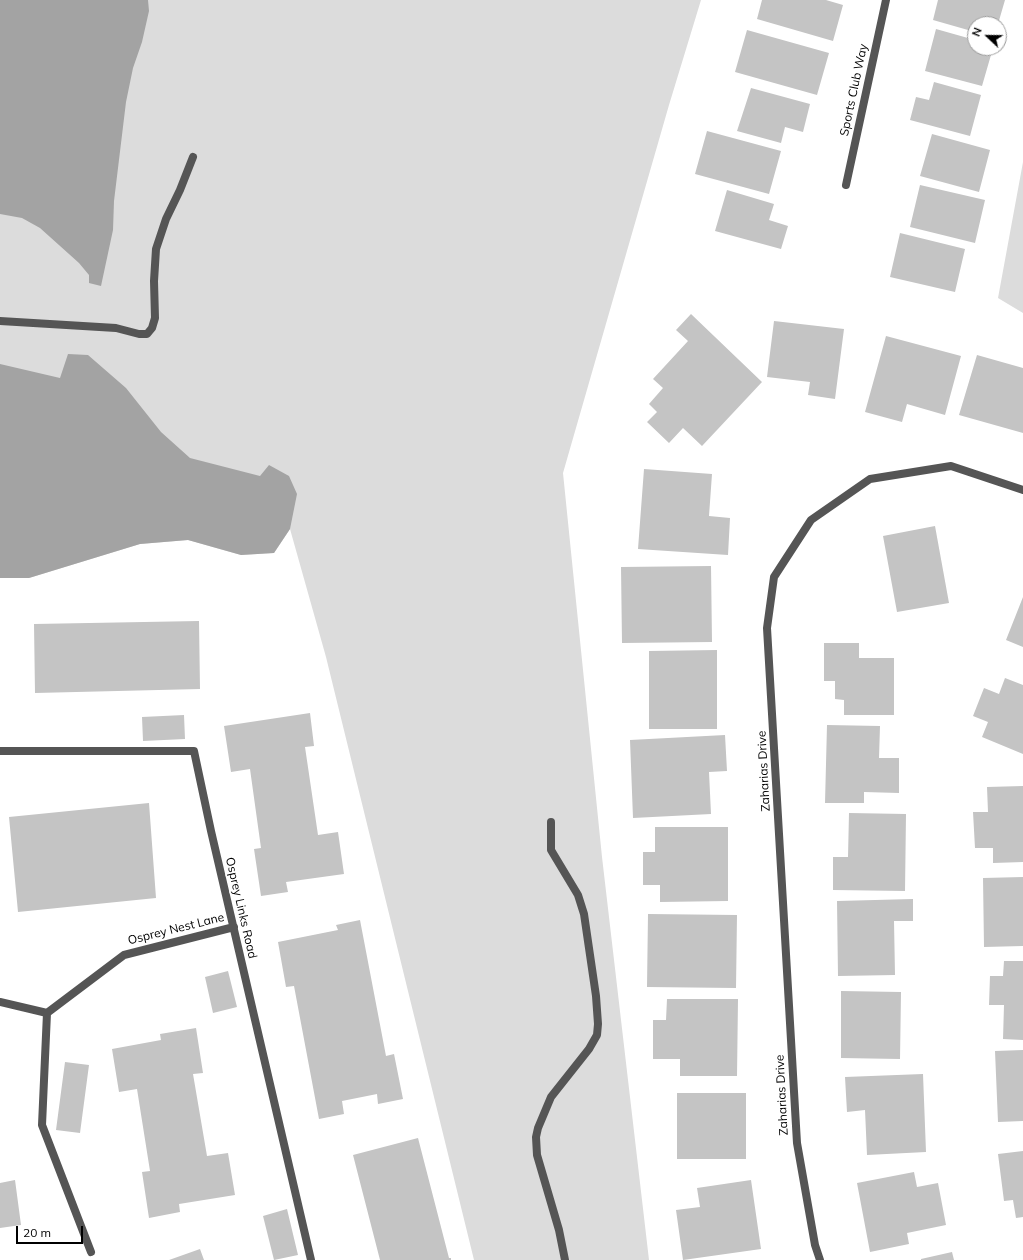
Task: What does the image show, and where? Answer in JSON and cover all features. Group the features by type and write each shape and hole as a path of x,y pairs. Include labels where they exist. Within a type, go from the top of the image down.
{"street":[{"name":"Sports Club Way","path":"846,185 886,0"},
{"path":"0,321 116,328 139,334 146,334 152,328 155,318 154,281 156,248 166,219 180,190 193,157"},
{"name":"Zaharias Drive","path":"820,1260 797,1144 768,628 774,577 811,520 870,479 951,466 1023,490"},
{"name":"Osprey Links Road","path":"0,751 194,751 311,1260"},
{"path":"551,822 551,850 578,895 584,914 596,996 598,1024 597,1035 589,1050 551,1097 538,1128 536,1137 537,1155 559,1230 565,1260"},
{"name":"Osprey Nest Lane","path":"47,1013 124,955 234,927"},
{"path":"0,1002 47,1013 42,1125 91,1252"}],"shaded area":[{"path":"0,0 701,0 669,105 563,473 602,857 649,1260 474,1260 326,657 290,529 274,553 241,555 188,540 140,544 29,578 0,578"},
{"path":"0,0 148,0 149,11 142,42 133,68 126,102 114,201 113,230 101,286 89,283 89,275 79,263 40,228 22,218 0,214"},
{"path":"1023,162 1023,313 998,298"},
{"path":"68,354 88,355 126,388 161,432 190,458 260,476 269,465 289,476 297,494 290,529 274,553 241,555 188,540 140,544 29,578 0,578 0,364 60,378"}],"building":[{"path":"762,0 826,0 843,5 833,41 757,19"},
{"path":"938,0 1005,0 1000,16 967,16 967,30 933,20"},
{"path":"936,29 967,38 967,56 991,56 982,86 925,71"},
{"path":"747,30 829,53 817,95 735,72"},
{"path":"934,82 981,95 970,136 910,120 916,97 929,100"},
{"path":"751,88 810,104 803,132 785,127 781,143 737,131"},
{"path":"707,131 781,151 769,194 695,174"},
{"path":"932,134 990,150 979,192 920,176"},
{"path":"920,185 985,200 975,243 910,227"},
{"path":"727,190 774,204 769,220 788,226 781,249 715,231"},
{"path":"900,233 965,249 955,292 890,277"},
{"path":"691,314 762,382 702,446 683,428 669,443 647,422 657,412 649,404 663,388 653,379 688,341 676,330"},
{"path":"774,321 844,329 835,399 808,395 810,382 767,377"},
{"path":"886,336 961,356 945,415 907,404 902,422 865,412"},
{"path":"977,355 1023,368 1023,433 959,415"},
{"path":"644,469 712,474 709,516 730,518 728,555 638,549"},
{"path":"935,526 949,603 897,612 883,536"},
{"path":"711,566 712,642 622,643 621,567"},
{"path":"1023,597 1023,647 1006,640"},
{"path":"199,621 200,689 35,693 34,624"},
{"path":"824,643 859,643 859,658 894,658 894,715 844,715 844,700 835,699 835,681 824,681"},
{"path":"717,650 717,729 649,729 649,651"},
{"path":"1005,678 1023,685 1023,754 982,737 988,722 973,716 984,688 999,694"},
{"path":"310,713 314,746 305,747 318,835 338,832 344,874 286,882 288,892 261,896 254,849 261,848 250,769 231,772 224,726"},
{"path":"184,715 185,739 143,741 142,717"},
{"path":"827,725 880,726 879,758 899,758 899,793 864,792 864,803 825,803"},
{"path":"725,735 727,771 709,772 711,814 633,818 630,740"},
{"path":"1023,786 1023,862 993,863 993,848 975,848 973,812 988,812 987,787"},
{"path":"149,803 156,898 18,912 9,817"},
{"path":"849,813 906,814 905,891 833,890 833,857 848,857"},
{"path":"655,827 728,827 728,901 660,902 660,885 643,885 643,852 655,852"},
{"path":"1023,877 1023,946 984,947 983,878"},
{"path":"913,899 913,921 894,921 895,975 838,976 837,901"},
{"path":"648,914 737,915 736,988 647,987"},
{"path":"360,920 386,1056 394,1054 403,1099 378,1104 377,1094 342,1101 344,1114 319,1119 294,986 286,987 278,942 338,930 336,925"},
{"path":"1004,961 1023,961 1023,1040 1003,1039 1004,1005 989,1005 990,976 1003,976"},
{"path":"228,971 237,1007 213,1013 205,977"},
{"path":"841,991 901,992 900,1059 841,1058"},
{"path":"667,999 738,999 737,1076 680,1076 680,1059 653,1059 653,1020 666,1020"},
{"path":"196,1028 203,1073 193,1074 207,1156 228,1153 235,1195 179,1204 180,1212 149,1218 142,1172 150,1171 137,1089 119,1092 112,1049 161,1040 160,1034"},
{"path":"1023,1050 1023,1121 998,1122 995,1051"},
{"path":"65,1062 89,1065 80,1133 56,1130"},
{"path":"923,1074 926,1152 867,1155 865,1110 847,1112 845,1077"},
{"path":"677,1093 746,1093 746,1159 677,1159"},
{"path":"418,1138 449,1258 451,1258 451,1260 380,1260 353,1155"},
{"path":"1023,1151 1023,1217 1016,1218 1013,1200 1004,1201 998,1154"},
{"path":"914,1172 917,1187 938,1183 946,1225 907,1233 909,1244 870,1252 857,1183"},
{"path":"15,1180 21,1225 0,1228 0,1183"},
{"path":"751,1180 761,1249 683,1260 676,1210 700,1207 697,1188"},
{"path":"287,1209 298,1255 274,1260 263,1216"},
{"path":"200,1249 204,1260 169,1260"},
{"path":"952,1252 954,1260 921,1260 921,1259"}]}
